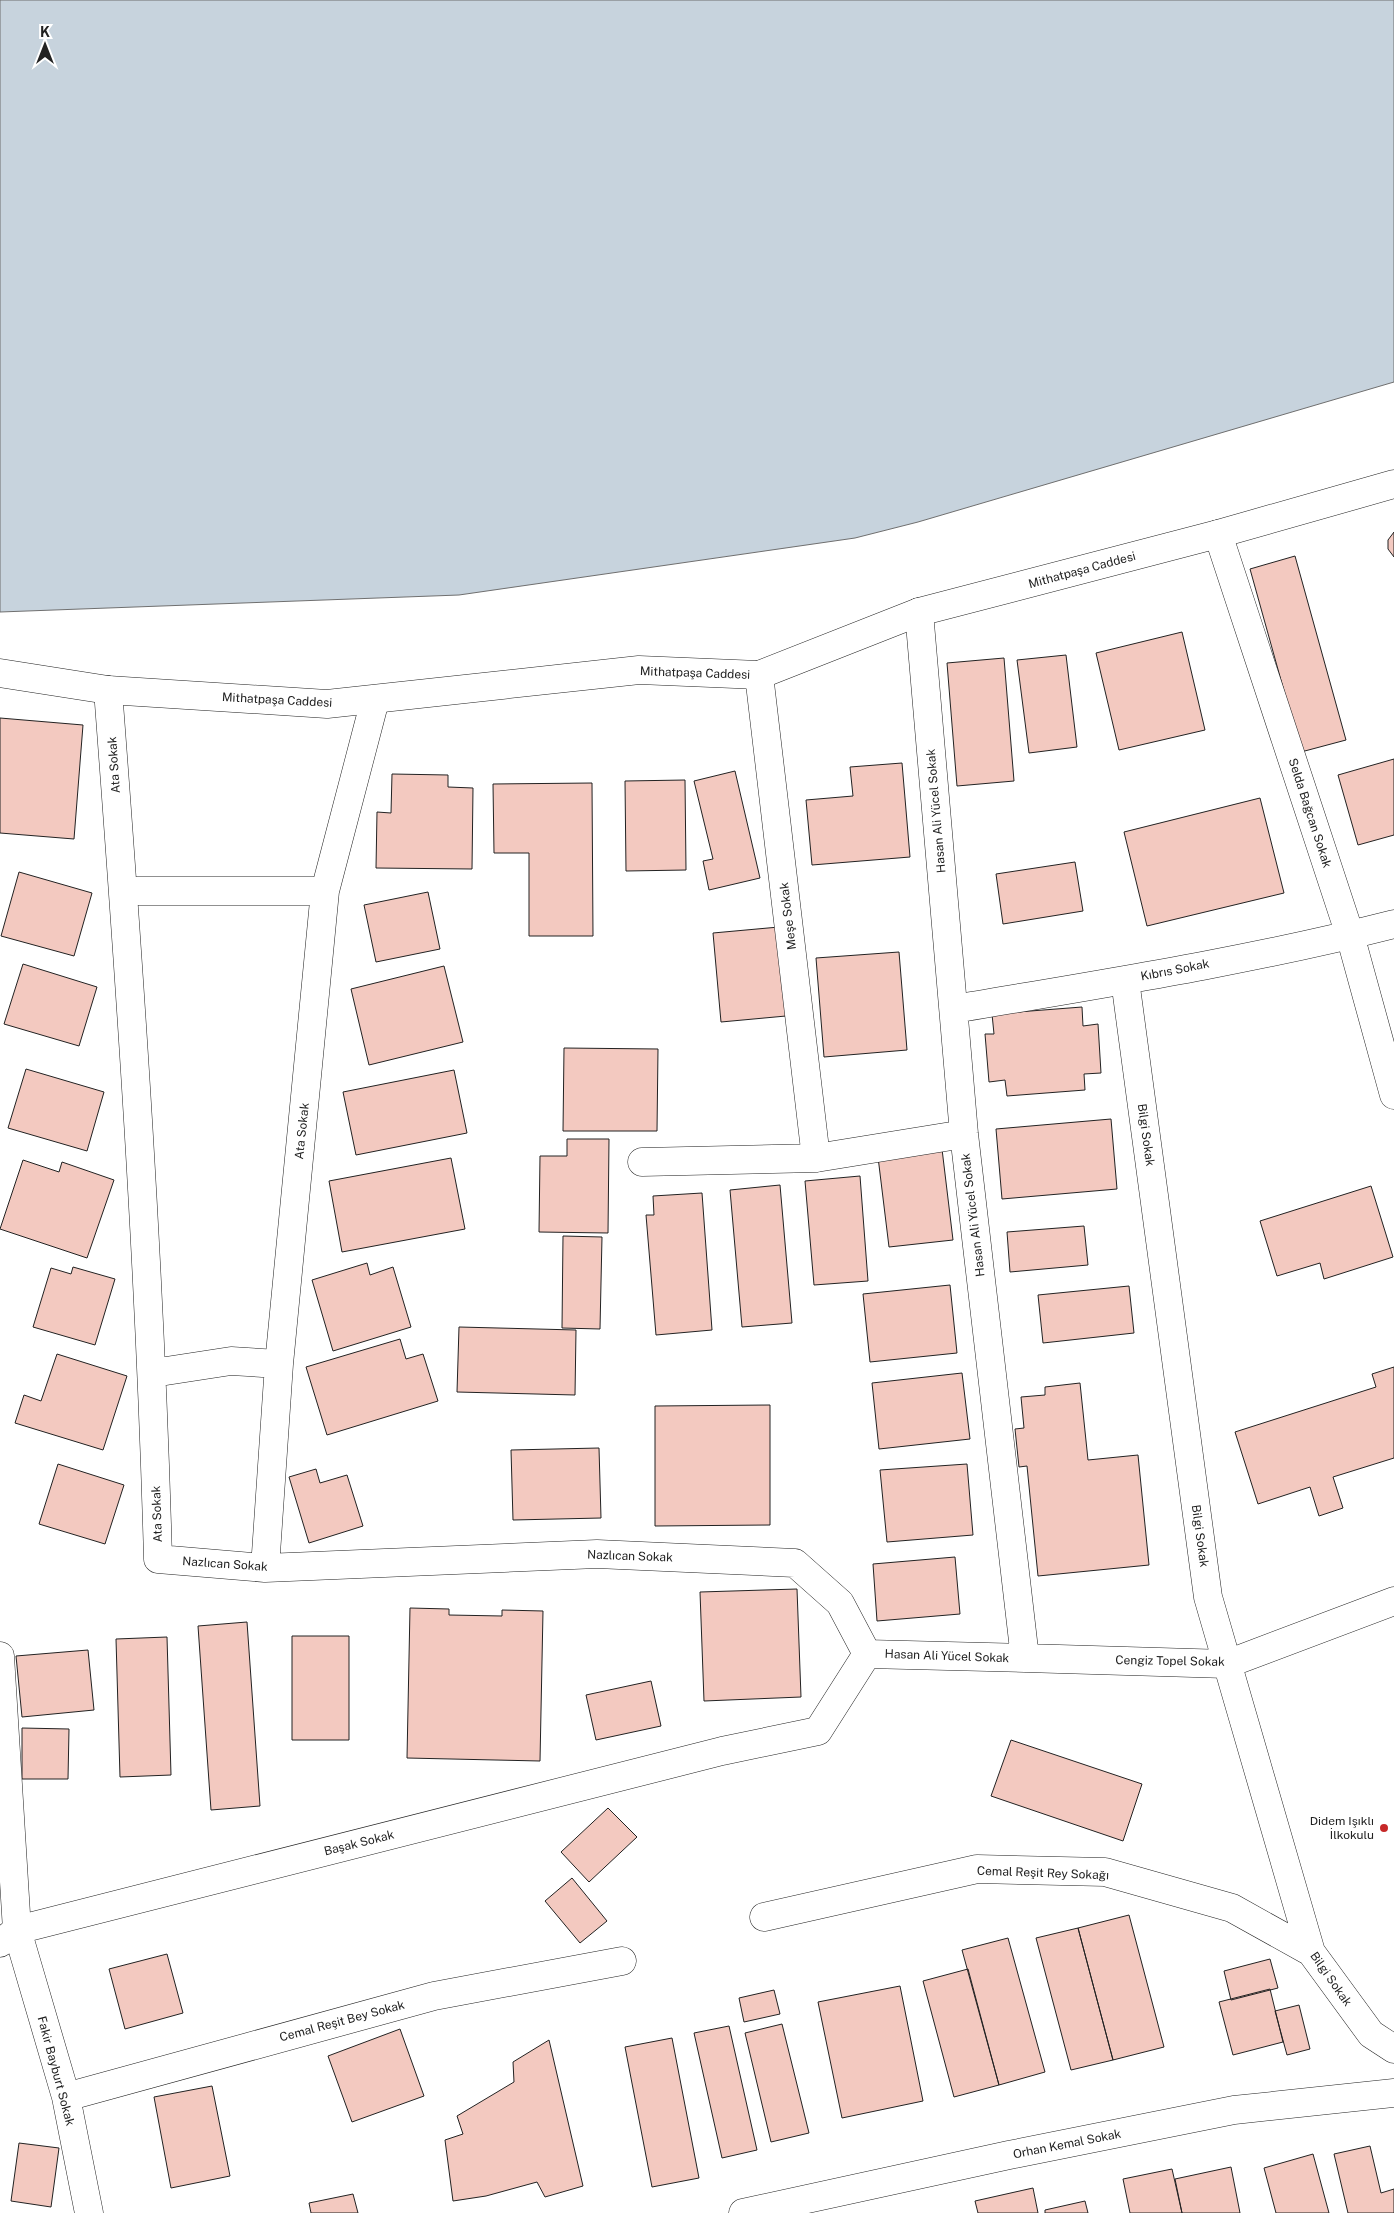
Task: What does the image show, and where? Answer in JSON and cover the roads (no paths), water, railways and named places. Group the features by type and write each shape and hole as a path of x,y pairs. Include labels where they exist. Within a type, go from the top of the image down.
{"street":[{"name":"Mithatpaşa Caddesi","path":"0,673 108,690 327,704 639,670 759,675 919,612 1218,534 1394,484"},
{"name":"Selda Bağcan Sokak","path":"1218,534 1350,935 1393,1087"},
{"name":"Hasan Ali Yücel Sokak","path":"867,1654 1025,1658 964,1134 919,612"},
{"name":"Meşe Sokak","path":"759,675 816,1158"},
{"name":"Ata Sokak","path":"108,690 124,891 153,1373 158,1559"},
{"name":"Ata Sokak","path":"265,1568 279,1364 325,891 375,700"},
{"path":"124,891 325,891"},
{"name":"Kıbrıs Sokak","path":"954,1009 1125,980 1350,935 1394,924"},
{"name":"Bilgi Sokak","path":"1125,980 1208,1597 1311,1952 1370,2034 1394,2050"},
{"path":"642,1162 816,1158 964,1134"},
{"path":"153,1373 231,1361 279,1364"},
{"name":"Nazlıcan Sokak","path":"158,1559 265,1568 596,1554 795,1563 840,1603 867,1654"},
{"name":"Cengiz Topel Sokak","path":"1025,1658 1227,1664 1394,1601"},
{"name":"Başak Sokak","path":"8,1937 722,1752 818,1731 867,1654"},
{"name":"Fakir Bayburt Sokak","path":"0,1656 8,1937 66,2098 89,2213"},
{"name":"Cemal Reşit Rey Sokağı","path":"764,1916 977,1869 1106,1872 1232,1908 1311,1952"},
{"name":"Cemal Reşit Bey Sokak","path":"66,2098 434,1996 622,1962"},
{"name":"Orhan Kemal Sokak","path":"743,2213 1009,2155 1234,2110 1394,2093"}],"place":[{"name":"Didem Işıklı İlkokulu","path":"1384,1828"}]}
